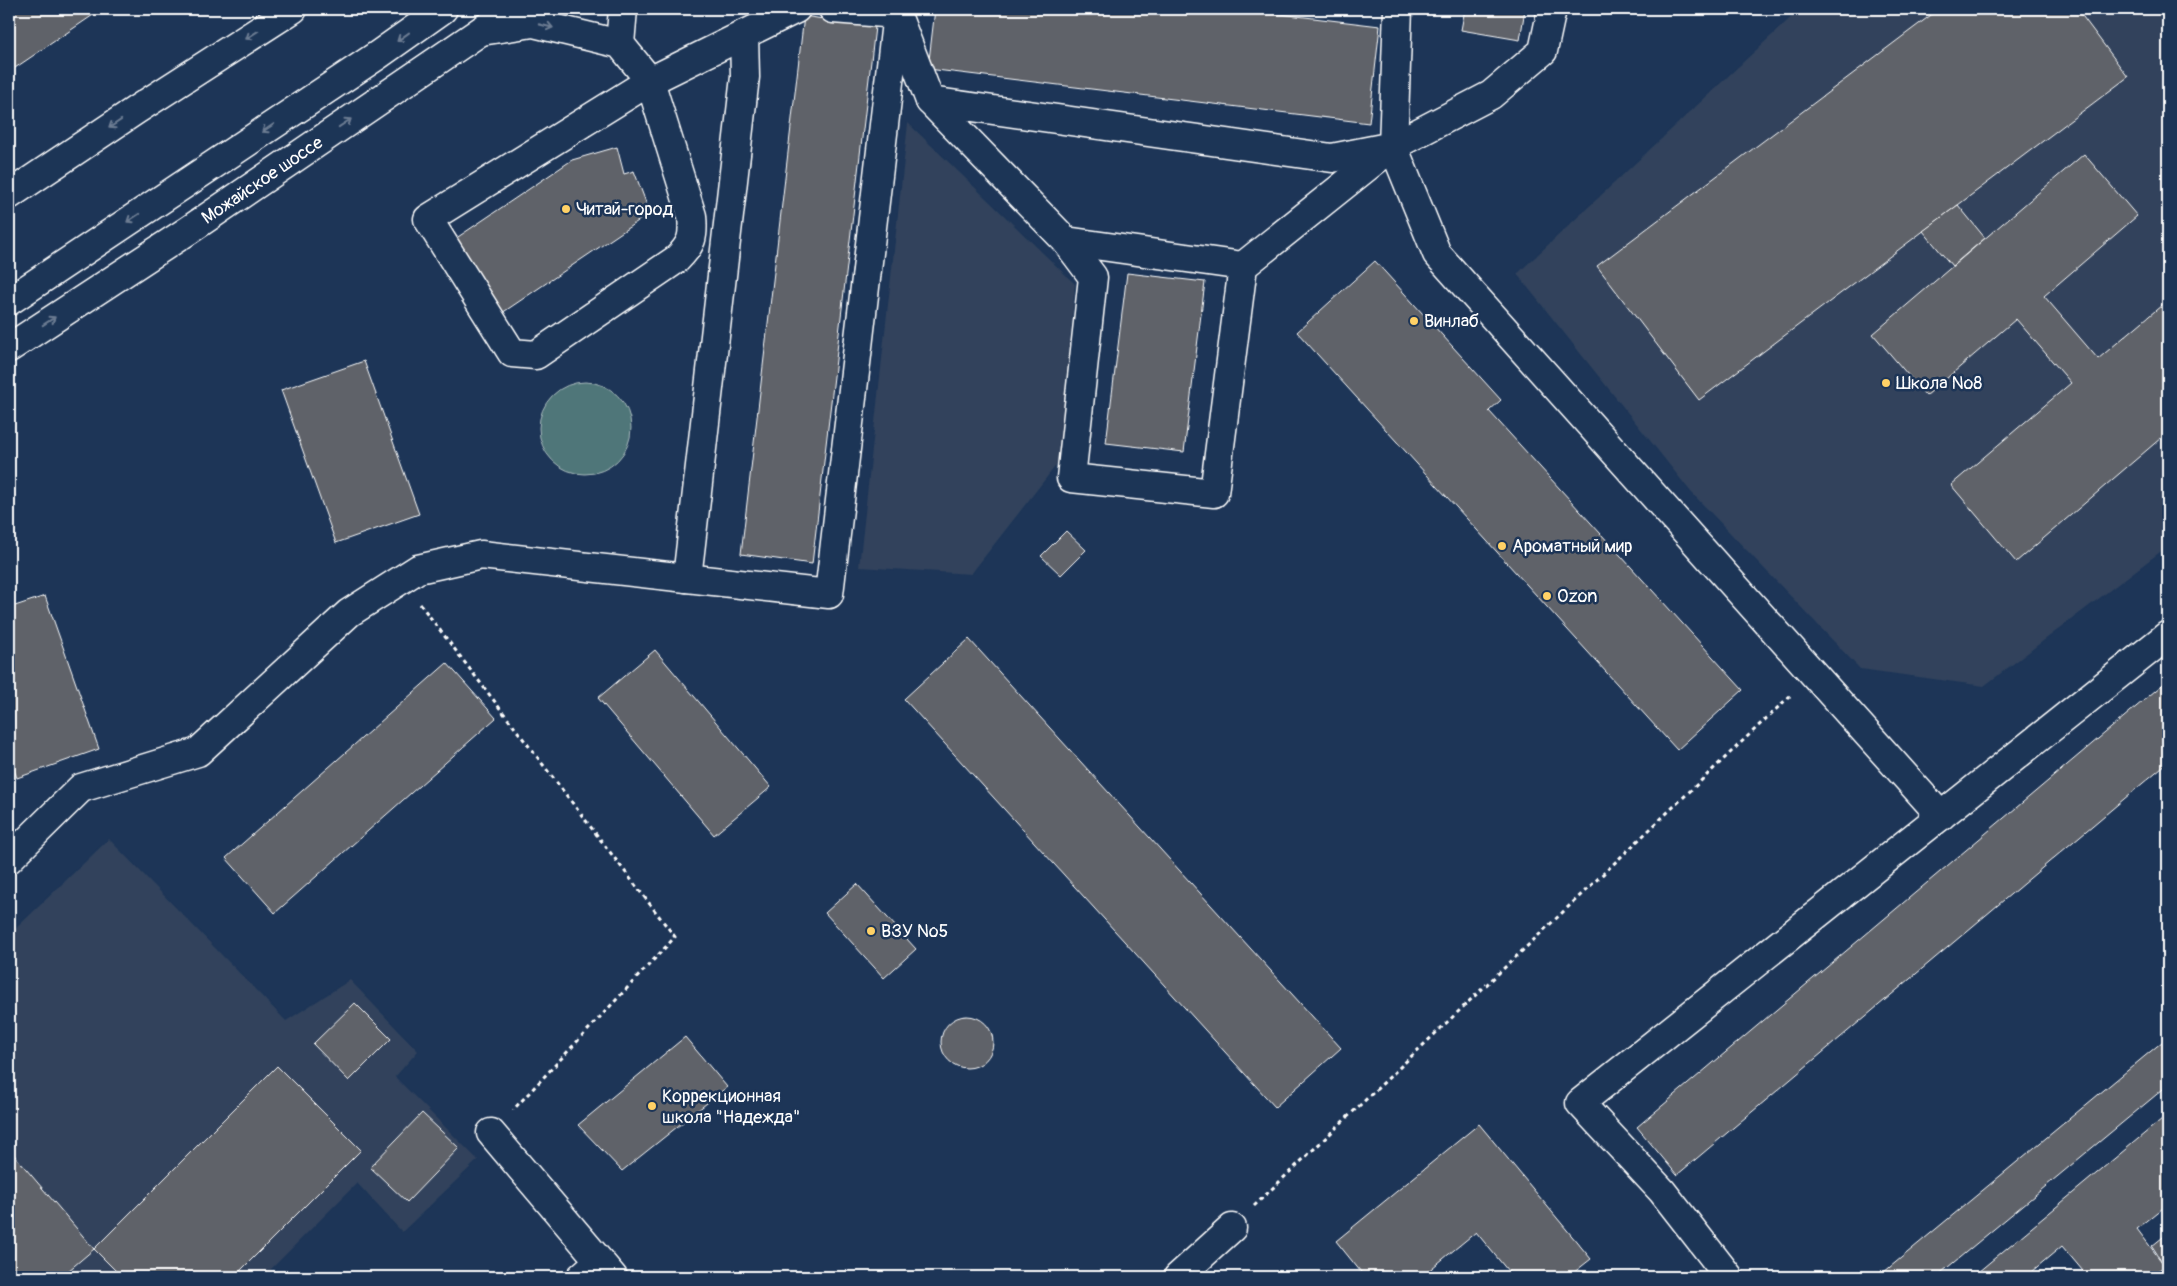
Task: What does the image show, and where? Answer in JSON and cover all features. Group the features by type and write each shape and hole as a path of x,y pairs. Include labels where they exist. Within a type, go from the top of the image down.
{"main road":[{"path":"9,195 293,9"},
{"path":"9,301 362,66 443,9"},
{"name":"Можайское шоссе","path":"9,348 189,230 513,9"},
{"path":"620,44 623,9"},
{"path":"481,31 534,23 620,44 650,81 692,216 694,232 688,247 677,259 536,355 512,353 428,219 650,81 796,9"},
{"path":"833,9 898,11"},
{"path":"1398,9 1393,146 1437,254 1941,816"},
{"path":"898,11 930,101 1066,240 1093,277 1071,478 1214,493 1243,266 1393,146 1491,95 1543,52 1552,9"},
{"path":"9,859 81,788 198,752 349,613 418,569 481,555 829,594 898,11"},
{"path":"687,578 745,77 744,34"},
{"path":"930,101 1332,158 1393,146"},
{"path":"1066,240 1243,266"},
{"path":"1729,1277 1662,1191 1580,1103 2168,635"},
{"path":"491,1133 598,1272"},
{"path":"1178,1277 1232,1228"}],"path":[{"path":"400,581 675,937 491,1133"},
{"path":"1232,1228 1813,674"}],"shaded area":[{"name":"Школа №8","path":"1800,9 2168,9 2168,546 1984,686 1860,669 1691,492 1517,274"},
{"path":"908,123 1075,284 1061,459 971,574 859,567"},
{"path":"109,839 286,1021 350,980 418,1051 395,1077 478,1160 402,1232 357,1183 263,1277 9,1277 9,935"}],"green space":[{"path":"585,382 603,386 617,396 627,410 631,428 627,446 617,460 603,470 585,474 567,470 553,460 543,446 539,428 543,410 553,396 567,386"}],"building":[{"path":"19,9 102,9 9,72 9,16"},
{"path":"935,9 1238,9 1380,26 1369,123 928,69"},
{"path":"1465,9 1525,9 1520,40 1461,30"},
{"path":"1939,9 2077,9 2128,77 1699,400 1597,266"},
{"path":"804,16 875,27 812,564 741,554"},
{"path":"617,147 624,174 634,171 650,213 502,313 452,241 572,160"},
{"path":"2084,154 2137,216 2044,296 2098,359 2168,300 2168,432 2016,562 1951,485 2071,383 2016,319 1926,396 1873,334"},
{"path":"1958,205 1985,238 1952,266 1923,231"},
{"path":"1375,261 1501,400 1489,411 1743,690 1677,750 1297,332"},
{"path":"1127,273 1205,282 1184,452 1106,443"},
{"path":"364,361 419,514 336,543 281,390"},
{"path":"1066,531 1086,550 1061,575 1041,556"},
{"path":"45,596 99,749 17,778 9,756 9,608"},
{"path":"969,639 1341,1048 1275,1107 904,699"},
{"path":"655,650 771,787 714,835 598,698"},
{"path":"447,663 496,718 275,913 226,858"},
{"path":"2168,680 2168,762 1677,1175 1637,1127"},
{"name":"ВЗУ №5","path":"857,884 916,949 884,978 825,913"},
{"path":"355,1003 391,1039 349,1081 313,1044"},
{"path":"967,1016 977,1018 985,1024 991,1032 993,1042 991,1052 985,1060 977,1066 967,1068 957,1066 949,1060 943,1052 941,1042 943,1032 949,1024 957,1018"},
{"name":"Коррекционная школа \"Надежда\"","path":"685,1037 727,1087 622,1171 578,1125"},
{"path":"2168,1037 2168,1085 1936,1277 1878,1277"},
{"path":"277,1066 361,1150 234,1277 122,1277 94,1249"},
{"path":"422,1113 459,1148 407,1202 370,1167"},
{"path":"2168,1114 2168,1204 2137,1229 2165,1266 2148,1277 2088,1277 2062,1246 2025,1277 1972,1277"},
{"path":"1479,1124 1591,1259 1568,1277 1513,1277 1476,1232 1421,1277 1365,1277 1336,1241"},
{"path":"9,1149 94,1249 61,1277 9,1277"},
{"path":"2168,1233 2168,1264 2165,1266 2152,1246"}],"place":[{"name":"Читай-город","path":"566,209"},
{"name":"Винлаб","path":"1414,321"},
{"name":"Школа №8","path":"1886,383"},
{"name":"Ароматный мир","path":"1502,546"},
{"name":"Ozon","path":"1547,596"},
{"name":"ВЗУ №5","path":"871,931"},
{"name":"Коррекционная школа \"Надежда\"","path":"652,1106"}]}
